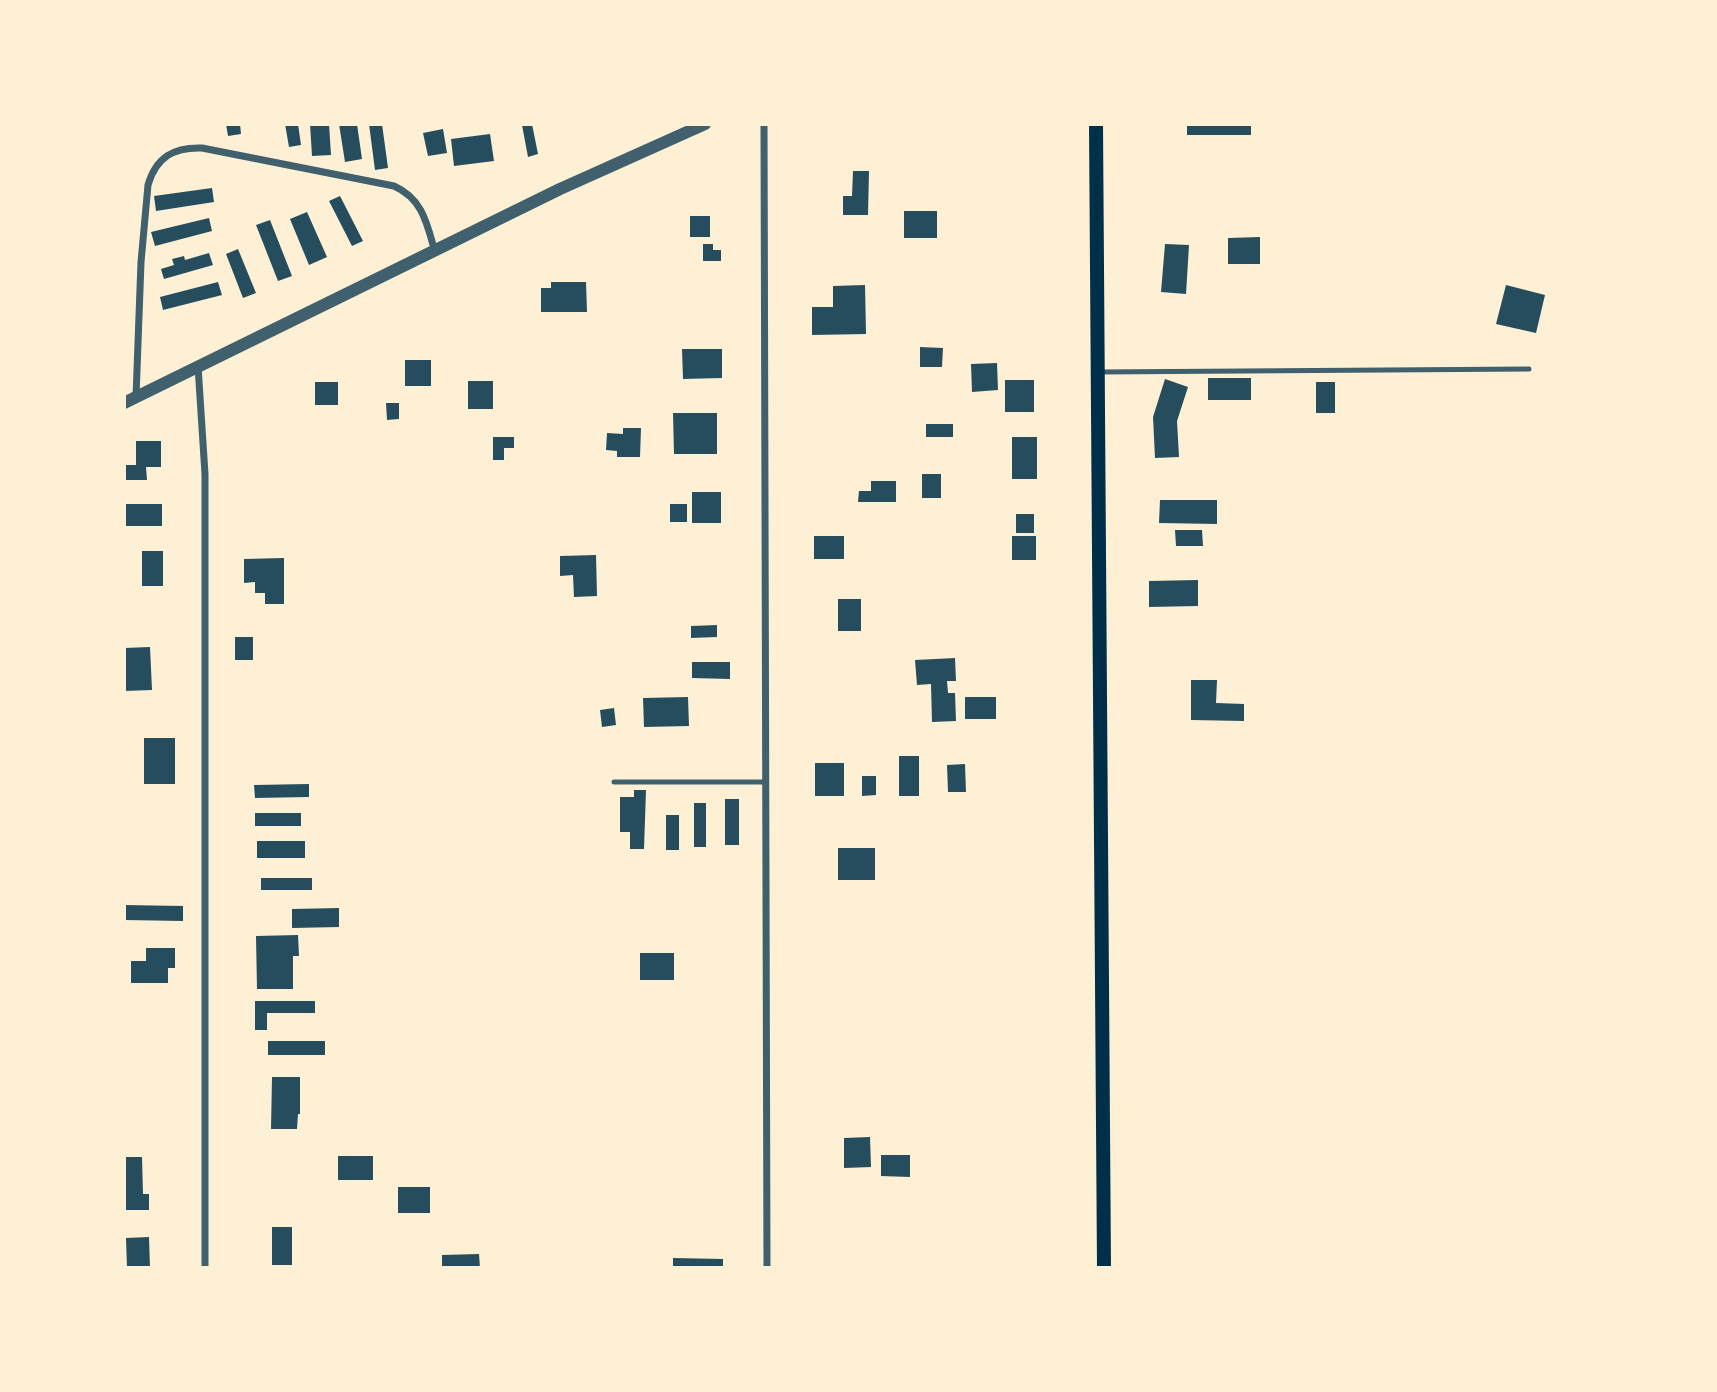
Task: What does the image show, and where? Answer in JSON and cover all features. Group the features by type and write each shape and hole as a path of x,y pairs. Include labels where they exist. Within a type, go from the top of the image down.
{"main road":[{"path":"1096,124 1104,1268"}],"street":[{"path":"130,400 561,188 705,124"},
{"path":"764,124 767,1268"},
{"path":"130,400 148,185 160,160 176,150 202,148 394,186 405,191 418,203 424,213 435,252"},
{"path":"198,366 205,474 205,1268"}],"lane":[{"path":"1099,372 1529,369"},
{"path":"614,782 766,782"}],"building":[{"path":"226,124 240,124 241,134 228,136"},
{"path":"285,124 298,124 301,145 289,147"},
{"path":"310,124 329,124 331,155 312,156"},
{"path":"339,124 357,124 362,159 345,162"},
{"path":"369,124 382,124 388,168 375,170"},
{"path":"532,124 538,154 528,157 522,125"},
{"path":"1187,124 1251,124 1251,135 1187,135"},
{"path":"443,129 447,153 428,156 423,133"},
{"path":"490,134 494,161 454,166 451,139"},
{"path":"853,171 869,171 868,215 843,215 843,196 852,196"},
{"path":"212,188 214,202 156,211 154,196"},
{"path":"340,196 363,241 352,246 329,201"},
{"path":"904,211 937,211 937,238 904,238"},
{"path":"307,212 327,257 309,265 290,219"},
{"path":"690,216 710,216 710,237 690,237"},
{"path":"209,218 212,231 155,246 151,232"},
{"path":"270,220 292,276 278,281 256,225"},
{"path":"1260,237 1260,264 1228,264 1228,238"},
{"path":"703,244 713,244 713,250 721,250 721,261 703,261"},
{"path":"1165,244 1189,245 1186,294 1161,292"},
{"path":"238,249 256,293 243,298 226,254"},
{"path":"209,253 213,265 164,279 161,269 174,265 172,259 184,256 185,260"},
{"path":"218,282 222,295 163,310 160,297"},
{"path":"551,282 586,282 587,312 541,312 541,288 551,288"},
{"path":"865,285 866,334 812,335 812,307 833,307 833,286"},
{"path":"1506,285 1545,295 1536,333 1496,324"},
{"path":"920,347 943,348 942,367 920,367"},
{"path":"682,349 722,349 722,378 683,379"},
{"path":"405,360 431,360 431,386 405,386"},
{"path":"997,363 998,390 972,392 971,364"},
{"path":"1208,378 1251,378 1251,400 1208,400"},
{"path":"1165,379 1188,387 1177,421 1179,457 1155,458 1153,417"},
{"path":"1005,380 1034,380 1034,412 1005,412"},
{"path":"468,381 493,381 493,409 468,409"},
{"path":"315,382 338,382 338,405 315,405"},
{"path":"1316,382 1335,382 1335,413 1316,413"},
{"path":"386,403 399,403 399,419 387,420"},
{"path":"673,413 717,413 717,454 674,454"},
{"path":"926,424 953,424 953,437 926,437"},
{"path":"623,428 641,428 640,457 617,457 617,451 606,450 607,433 623,434"},
{"path":"493,437 514,437 514,448 504,448 504,460 493,460"},
{"path":"1012,437 1037,437 1037,479 1012,479"},
{"path":"136,441 161,441 161,467 146,467 147,480 124,480 124,465 136,465"},
{"path":"922,474 941,474 941,498 922,498"},
{"path":"871,481 896,481 896,502 858,502 859,491 871,491"},
{"path":"692,492 721,492 721,523 692,523"},
{"path":"1160,500 1217,500 1217,524 1159,523"},
{"path":"125,504 162,504 162,526 125,526"},
{"path":"670,504 687,504 687,522 670,522"},
{"path":"1016,514 1034,514 1034,533 1016,533"},
{"path":"1175,530 1202,530 1203,546 1176,546"},
{"path":"814,536 844,536 844,559 814,559"},
{"path":"1012,536 1036,536 1036,560 1012,560"},
{"path":"142,551 163,551 163,586 142,586"},
{"path":"596,555 597,596 574,597 573,575 560,576 560,556"},
{"path":"284,558 284,604 265,604 265,593 255,593 255,582 244,583 244,559"},
{"path":"1198,580 1198,606 1149,607 1149,581"},
{"path":"838,599 861,599 861,631 838,631"},
{"path":"717,625 717,637 691,638 691,626"},
{"path":"235,637 253,637 253,660 235,660"},
{"path":"150,647 152,690 124,691 124,648"},
{"path":"955,658 956,681 947,681 948,693 955,693 956,721 932,722 931,684 917,685 915,660"},
{"path":"692,662 730,662 730,679 692,678"},
{"path":"1191,680 1217,680 1216,703 1244,704 1244,721 1191,720"},
{"path":"688,697 689,726 644,727 643,698"},
{"path":"965,697 996,697 996,719 965,719"},
{"path":"614,708 616,725 602,727 600,710"},
{"path":"144,738 175,738 175,784 144,784"},
{"path":"899,756 919,756 919,796 899,796"},
{"path":"815,763 844,763 844,796 815,796"},
{"path":"965,764 966,792 948,792 947,765"},
{"path":"862,776 876,776 876,795 862,796"},
{"path":"309,784 309,797 255,798 254,785"},
{"path":"634,790 646,790 644,849 630,849 630,832 620,832 620,797 634,797"},
{"path":"725,799 739,799 739,845 725,845"},
{"path":"694,803 706,803 706,847 694,847"},
{"path":"255,813 301,813 301,826 255,826"},
{"path":"666,815 679,815 679,850 666,850"},
{"path":"257,841 305,841 305,858 257,858"},
{"path":"838,848 875,848 875,880 838,880"},
{"path":"261,878 312,878 312,890 261,890"},
{"path":"124,905 183,906 183,921 124,920"},
{"path":"339,908 339,927 292,928 292,909"},
{"path":"298,935 299,956 293,956 293,989 257,989 256,936"},
{"path":"146,948 175,948 175,968 168,968 168,983 131,983 131,961 146,961"},
{"path":"640,953 674,953 674,980 640,980"},
{"path":"255,1001 315,1001 315,1013 267,1013 267,1030 255,1030"},
{"path":"268,1041 325,1041 325,1055 268,1055"},
{"path":"272,1077 300,1077 300,1114 297,1129 271,1129"},
{"path":"870,1137 871,1167 844,1168 844,1138"},
{"path":"881,1155 910,1155 910,1177 881,1176"},
{"path":"338,1156 373,1156 373,1180 338,1180"},
{"path":"124,1157 142,1157 143,1194 149,1194 149,1210 124,1210"},
{"path":"398,1187 430,1187 430,1213 398,1213"},
{"path":"272,1227 292,1227 292,1265 272,1265"},
{"path":"149,1237 150,1268 127,1268 126,1238"},
{"path":"479,1254 480,1268 442,1268 442,1255"},
{"path":"673,1258 723,1259 723,1268 673,1268"}]}
